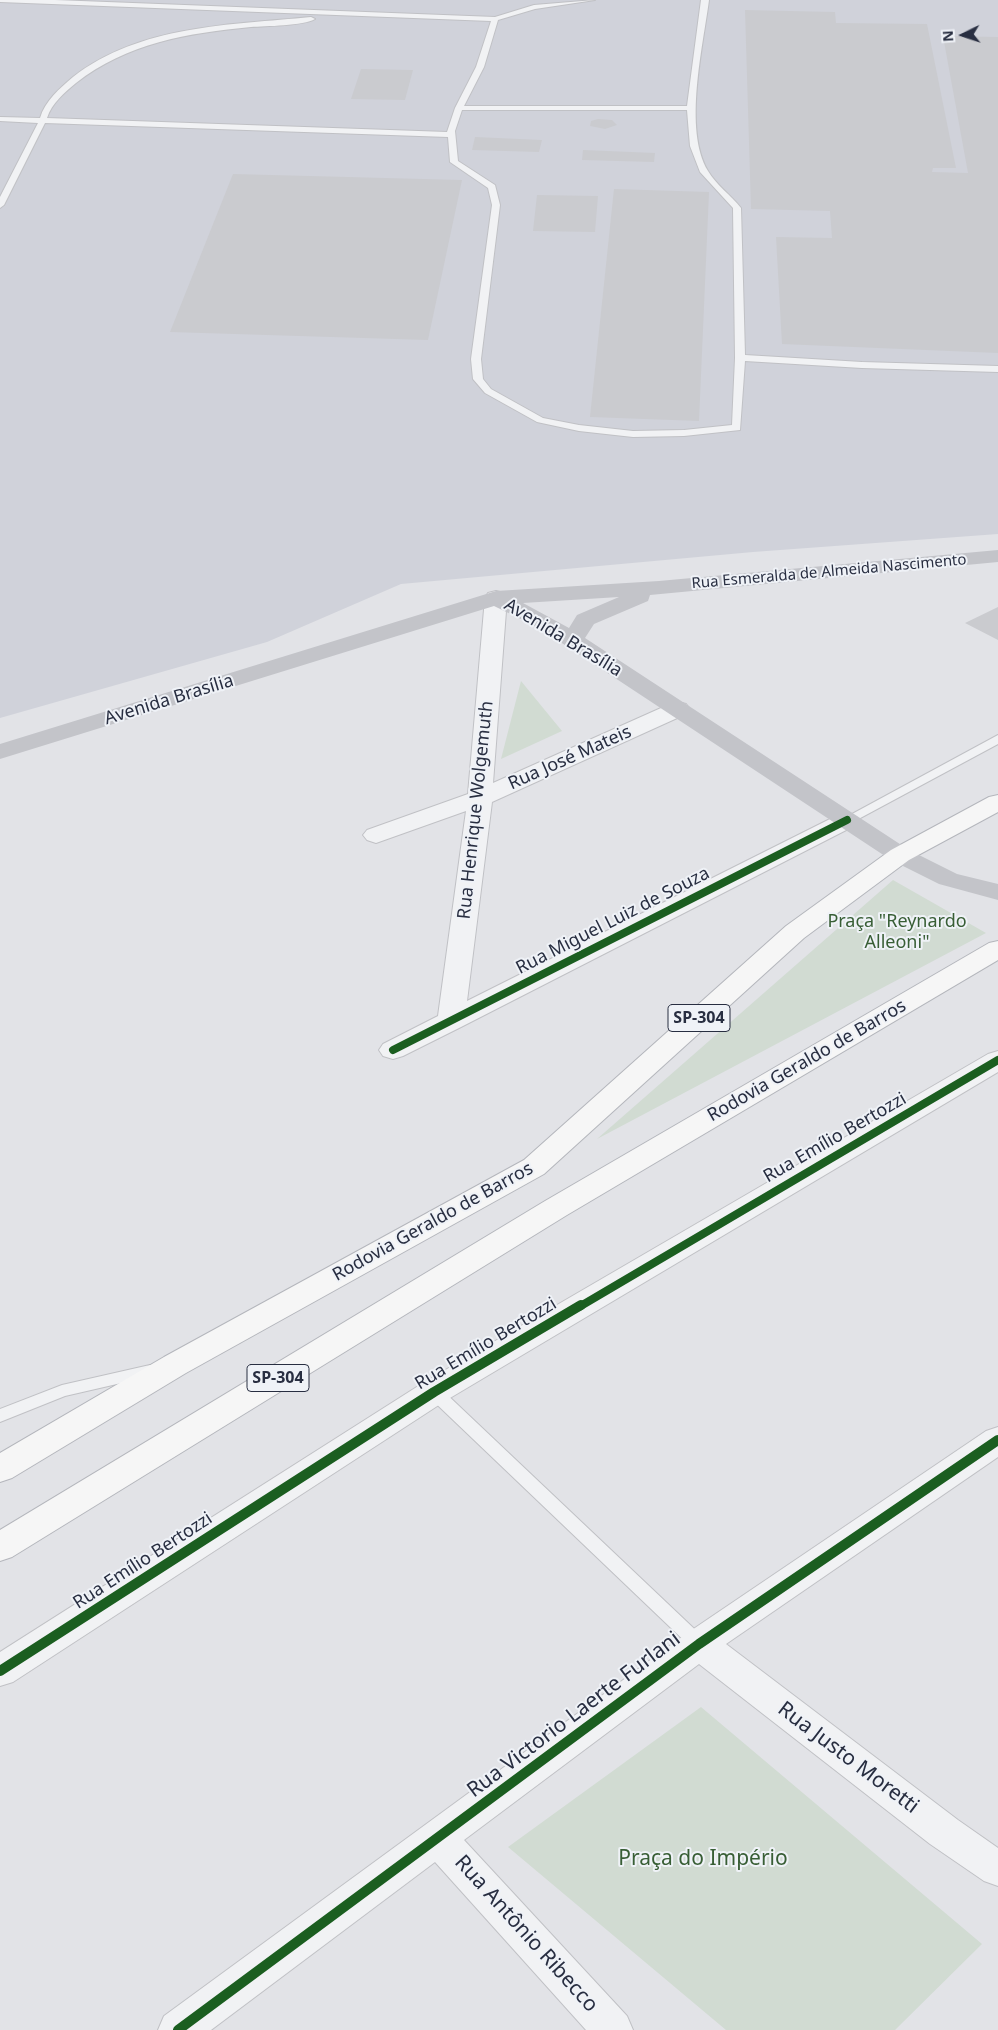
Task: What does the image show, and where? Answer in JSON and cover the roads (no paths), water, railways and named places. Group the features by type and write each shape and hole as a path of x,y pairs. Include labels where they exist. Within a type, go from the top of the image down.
{"highway":[{"name":"Rodovia Geraldo de Barros","path":"0,1469 175,1366 534,1167 795,932 900,855 998,802"},
{"name":"Rodovia Geraldo de Barros","path":"0,1548 556,1208 998,949"}],"main road":[{"name":"Rua Esmeralda de Almeida Nascimento","path":"496,598 566,592 659,588 998,556"},
{"name":"Rua Esmeralda de Almeida Nascimento","path":"573,640 585,620 659,588"},
{"name":"Avenida Brasília","path":"0,752 496,598 537,618 573,640 900,855 948,879 998,892"}],"street":[{"name":"Rua Henrique Wolgemuth","path":"451,1021 480,798 496,598"},
{"name":"Rua José Mateis","path":"376,834 480,798 678,709"},
{"name":"Rua Miguel Luiz de Souza","path":"393,1050 847,820"},
{"name":"Rua Emílio Bertozzi","path":"0,1671 434,1392 998,1060"},
{"name":"Rua Victorio Laerte Furlani","path":"178,2030 699,1644 998,1440"},
{"name":"Rua Justo Moretti","path":"699,1644 944,1832 998,1869"},
{"name":"Rua Antônio Ribecco","path":"438,1838 613,2030"}],"lane":[{"path":"0,0 495,19 562,2 591,0"},
{"path":"495,19 480,67 459,108 452,135 454,162 492,187 496,205 476,359 478,379 488,391 540,420 579,428 633,434 684,434 737,428 740,358 737,208 704,172 694,146 691,108 705,0"},
{"path":"0,205 43,120 45,110 83,71 136,46 173,36 351,13"},
{"path":"459,108 691,108"},
{"path":"0,119 452,135"},
{"path":"740,358 862,365 998,369"},
{"path":"847,820 998,739"},
{"path":"0,1416 62,1391 175,1366"},
{"path":"434,1392 699,1644"}],"park label":[{"name":"Praça \"Reynardo Alleoni\"","path":"897,932"},
{"name":"Praça do Império","path":"703,1859"}]}
